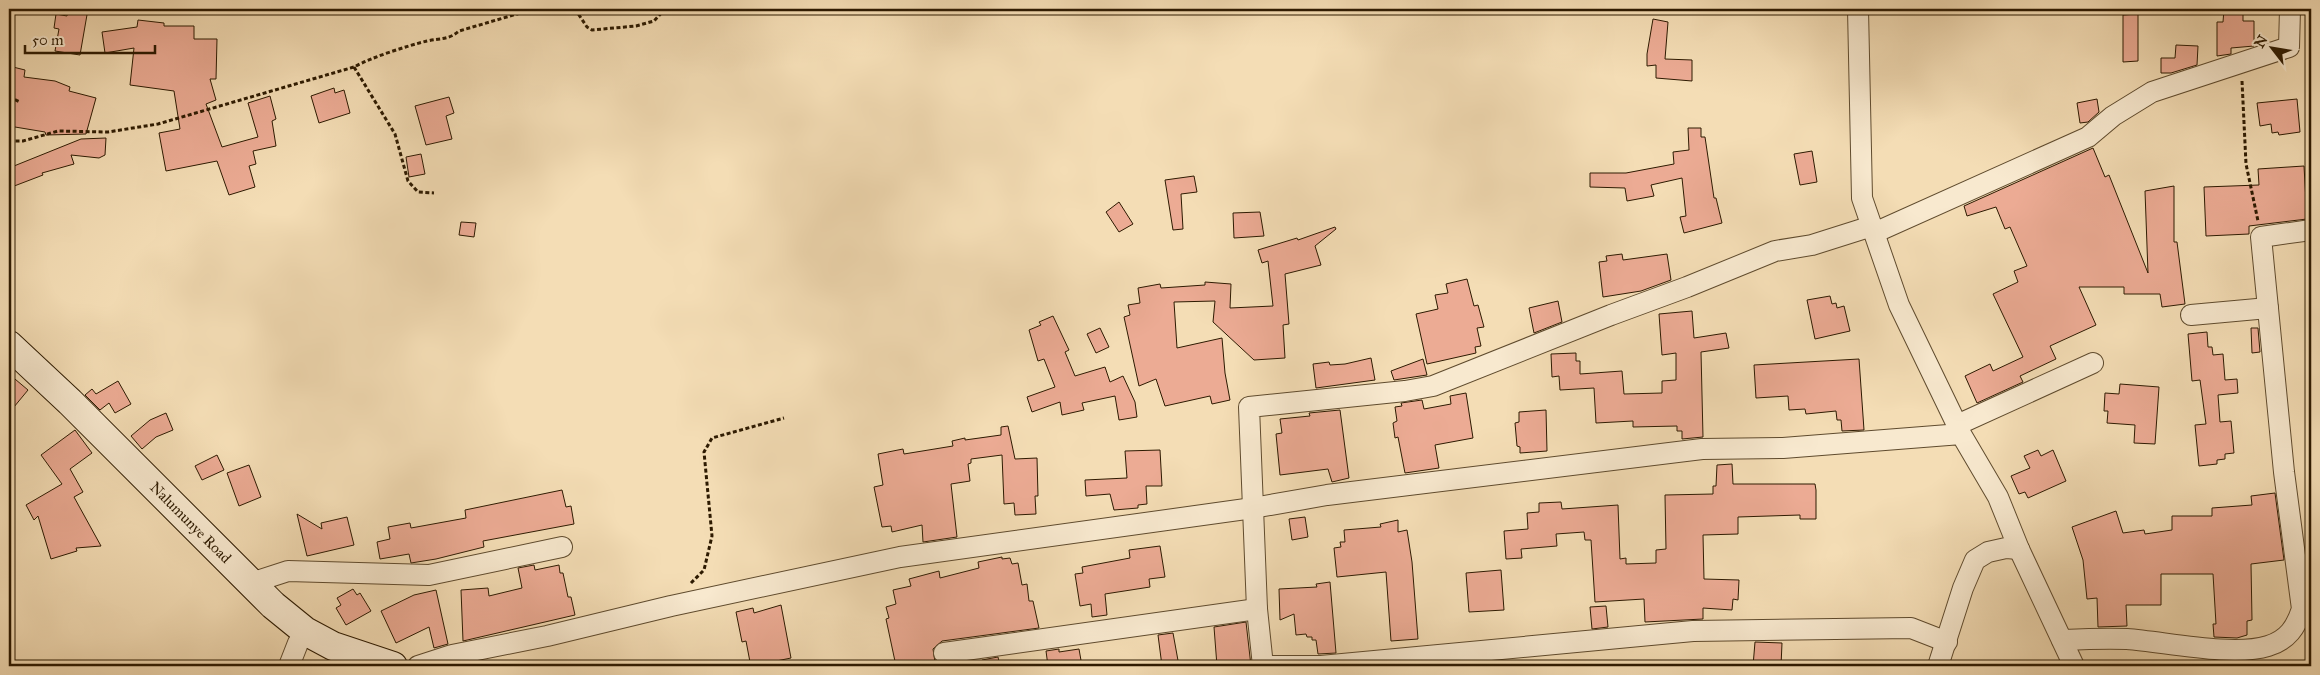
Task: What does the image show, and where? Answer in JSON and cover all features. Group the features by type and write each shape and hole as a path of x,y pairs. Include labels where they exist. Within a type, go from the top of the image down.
{"street":[{"path":"1858,9 1862,198 1899,305 1957,425 2094,364"},
{"path":"1947,642 1911,628 1694,630 1321,666 1263,666 1257,609 1249,407 1405,391 1433,386 1611,315 1687,288 1775,251 1812,245 1873,230 2088,137 2113,116 2152,92 2289,47 2290,9"},
{"path":"2062,640 2127,639 2212,649 2268,646 2284,639 2297,626 2302,609 2305,572 2288,511 2261,237 2311,230"},
{"path":"2191,315 2268,308"},
{"name":"Nalumunye Road","path":"9,344 70,402 273,605 305,631 341,649 393,666"},
{"path":"418,666 452,655 547,636 671,606 900,557 1253,508 1327,495 1702,449 1783,448 1961,434 1998,497 2019,549 2074,666"},
{"path":"251,583 288,571 428,575 562,547"},
{"path":"1938,666 1963,588 1975,560 1988,552 2006,548 2019,549"},
{"path":"944,653 1257,609"},
{"path":"289,666 305,631"}],"path":[{"path":"9,141 23,140 58,132 108,132 158,124 354,67 367,60 427,41 451,38 459,31 534,9"},
{"path":"575,9 587,27 592,30 636,26 654,21 665,9"},
{"path":"2242,63 2246,164 2261,237"},
{"path":"354,67 396,134 408,181 418,192 434,193"},
{"path":"9,98 20,102"},
{"path":"671,606 704,570 712,536 704,452 712,438 784,418"}],"building":[{"path":"68,9 88,9 80,55 55,51 59,29 54,28 56,14 67,16"},
{"path":"2224,9 2243,9 2243,21 2254,21 2254,46 2231,48 2231,54 2217,56 2217,22 2223,22"},
{"path":"2138,14 2138,61 2123,62 2123,15"},
{"path":"1653,19 1668,22 1665,59 1692,60 1692,81 1656,78 1656,65 1647,66 1647,54"},
{"path":"138,20 164,23 164,26 194,26 194,39 217,39 216,79 210,79 216,100 206,104 222,147 258,137 248,103 270,96 276,119 272,121 276,146 253,151 256,164 249,166 255,187 229,195 217,161 166,171 159,133 180,129 174,91 130,85 134,48 105,53 102,32 137,27"},
{"path":"2176,45 2198,46 2197,65 2171,73 2161,73 2161,58 2175,58"},
{"path":"9,66 25,70 24,77 55,81 70,87 69,91 96,98 86,134 46,135 45,132 9,126"},
{"path":"334,88 335,93 344,90 350,113 319,123 311,96"},
{"path":"449,97 454,113 446,116 452,139 426,145 415,106"},
{"path":"2097,99 2099,112 2088,122 2080,123 2077,103"},
{"path":"2297,99 2300,132 2279,135 2278,132 2272,133 2271,124 2260,126 2257,103"},
{"path":"1688,128 1701,128 1701,137 1705,137 1714,198 1716,198 1722,223 1684,233 1680,217 1686,216 1682,178 1651,185 1654,196 1627,201 1625,188 1590,187 1590,173 1626,173 1674,164 1673,152 1689,150"},
{"path":"106,138 105,155 99,158 71,155 74,164 42,173 43,175 9,188 9,168 81,139"},
{"path":"2093,148 2105,177 2109,175 2148,273 2145,191 2174,186 2174,242 2177,242 2185,304 2162,307 2160,294 2124,294 2124,287 2079,287 2096,325 2050,346 2056,359 2020,376 2023,382 1977,403 1965,376 1990,364 1993,371 2023,357 1993,294 2018,282 2014,271 2027,266 2010,227 2005,229 1996,207 1967,216 1964,206"},
{"path":"1812,151 1817,182 1800,185 1794,154"},
{"path":"421,154 425,174 409,177 406,157"},
{"path":"2304,166 2307,219 2249,226 2249,234 2206,236 2204,187 2259,185 2258,169"},
{"path":"1194,176 1197,192 1181,194 1183,229 1173,230 1165,180"},
{"path":"1119,202 1133,224 1119,232 1106,212"},
{"path":"1260,212 1264,236 1234,238 1233,213"},
{"path":"461,222 476,223 474,237 459,235"},
{"path":"1335,227 1336,229 1315,246 1321,265 1285,274 1289,324 1283,325 1285,358 1254,360 1213,322 1215,301 1174,302 1177,348 1222,338 1225,373 1230,400 1212,404 1210,396 1165,406 1156,379 1139,386 1124,317 1130,315 1128,305 1140,303 1138,288 1160,284 1161,288 1205,285 1205,282 1231,284 1230,308 1273,306 1268,261 1262,263 1258,250 1297,238 1298,240"},
{"path":"1622,254 1623,260 1667,254 1671,280 1641,291 1603,297 1599,262 1607,261 1606,256"},
{"path":"1467,279 1474,306 1478,305 1484,327 1477,328 1481,346 1475,347 1476,353 1427,364 1416,314 1438,309 1435,295 1448,293 1446,284"},
{"path":"1830,296 1832,304 1836,303 1837,308 1844,306 1850,331 1815,339 1807,300"},
{"path":"1558,301 1562,322 1534,333 1529,308"},
{"path":"1692,311 1694,338 1726,333 1729,348 1701,352 1703,437 1682,439 1682,431 1677,431 1677,426 1633,427 1633,421 1596,423 1594,388 1560,390 1559,376 1552,377 1551,354 1576,353 1576,361 1580,361 1580,374 1622,371 1624,394 1662,393 1662,381 1676,380 1676,353 1662,355 1659,314"},
{"path":"1053,316 1069,350 1065,352 1075,376 1105,367 1110,382 1123,376 1135,402 1137,417 1119,420 1115,396 1082,403 1084,410 1062,415 1060,402 1032,412 1027,397 1055,387 1044,359 1038,361 1029,330 1041,325 1039,322"},
{"path":"1100,328 1109,347 1096,353 1087,334"},
{"path":"2251,328 2258,328 2260,352 2252,353"},
{"path":"2207,332 2208,347 2212,347 2213,355 2223,354 2225,380 2237,379 2238,393 2218,395 2220,422 2231,421 2234,453 2225,454 2225,459 2217,460 2217,464 2199,466 2195,425 2206,424 2200,380 2192,381 2188,334"},
{"path":"1371,358 1375,380 1316,388 1313,364 1329,362 1330,365 1345,364"},
{"path":"1423,359 1427,375 1394,380 1391,371"},
{"path":"1859,359 1864,430 1842,431 1841,420 1837,420 1836,411 1806,414 1805,409 1789,410 1788,396 1756,398 1754,365"},
{"path":"9,374 28,390 9,413"},
{"path":"118,381 131,404 115,413 109,403 100,410 85,395 92,389 96,394"},
{"path":"2120,384 2159,387 2155,444 2134,443 2135,425 2107,423 2108,411 2104,411 2105,393 2119,394"},
{"path":"1466,393 1473,438 1435,445 1439,468 1405,473 1398,437 1395,438 1393,423 1397,421 1395,407 1402,406 1401,403 1422,400 1424,409 1451,404 1450,396"},
{"path":"1340,410 1349,478 1332,482 1328,469 1280,475 1276,434 1282,433 1280,419 1310,416 1309,413"},
{"path":"1546,410 1547,451 1520,453 1520,447 1517,446 1515,423 1519,422 1519,412"},
{"path":"166,413 173,430 156,437 142,449 131,436 150,420"},
{"path":"1008,426 1015,459 1037,458 1038,496 1035,496 1036,514 1015,515 1014,503 1004,504 1002,455 971,459 971,463 968,464 970,481 951,484 957,537 923,542 922,525 892,532 891,526 882,527 874,487 883,485 878,454 903,449 904,454 953,446 952,441 965,438 965,440 1001,435 1001,427"},
{"path":"75,430 92,453 70,469 83,492 74,497 101,546 76,548 77,551 51,559 38,516 34,520 26,505 62,484 41,455"},
{"path":"1160,450 1162,486 1146,486 1147,504 1138,505 1138,508 1114,510 1110,494 1086,496 1085,480 1127,478 1125,451"},
{"path":"2038,450 2041,456 2053,450 2066,481 2028,498 2025,492 2019,494 2011,476 2030,468 2024,456"},
{"path":"217,455 224,470 202,480 195,466"},
{"path":"1732,464 1733,484 1815,484 1816,519 1800,519 1800,515 1738,517 1738,534 1703,535 1704,579 1739,580 1738,600 1733,599 1732,610 1703,608 1703,619 1645,622 1644,599 1595,602 1591,540 1585,540 1584,532 1556,534 1557,546 1521,549 1522,558 1506,559 1504,531 1528,529 1527,513 1539,512 1539,503 1561,502 1562,509 1618,505 1620,559 1626,558 1626,564 1656,563 1656,550 1666,549 1665,495 1713,494 1713,486 1716,486 1717,465"},
{"path":"249,465 261,497 239,506 227,473"},
{"path":"562,490 566,507 571,506 574,524 483,541 484,547 436,559 411,563 409,554 380,559 377,542 390,539 388,527 410,523 411,528 466,518 465,510"},
{"path":"2275,493 2284,560 2251,564 2252,620 2247,621 2247,635 2237,638 2214,637 2213,624 2216,624 2213,574 2161,574 2161,605 2126,605 2127,626 2098,627 2097,598 2087,599 2083,560 2072,527 2116,511 2123,533 2144,530 2145,534 2172,530 2172,516 2212,516 2212,508 2252,505 2251,496"},
{"path":"297,514 322,529 321,523 347,517 354,545 307,556"},
{"path":"1305,517 1308,537 1292,540 1289,519"},
{"path":"1398,520 1398,532 1407,530 1412,562 1418,639 1391,641 1386,572 1337,577 1334,548 1341,547 1340,542 1345,542 1344,530 1381,527 1380,524"},
{"path":"1160,546 1165,577 1149,579 1150,587 1105,594 1107,615 1092,617 1091,604 1080,606 1075,574 1083,573 1082,567 1130,558 1129,550"},
{"path":"1002,557 1002,559 1010,558 1012,564 1018,563 1022,585 1027,584 1029,601 1033,601 1039,628 942,641 933,649 935,662 896,666 886,619 889,618 886,607 896,604 893,590 911,586 909,579 939,571 940,578 979,568 978,562"},
{"path":"534,565 535,570 559,565 560,573 563,573 568,597 571,597 575,615 463,641 461,590 488,588 489,596 522,588 518,568"},
{"path":"1501,570 1504,610 1469,612 1466,573"},
{"path":"1330,582 1336,653 1318,654 1316,640 1312,640 1312,637 1307,637 1306,634 1296,635 1294,614 1280,620 1279,589 1317,587 1316,584"},
{"path":"353,589 357,595 360,593 371,611 346,625 336,608 341,605 337,598"},
{"path":"436,590 448,644 434,648 429,627 396,643 381,611 414,595"},
{"path":"781,605 791,658 757,665 756,661 750,662 746,641 742,642 736,612 753,608 754,613"},
{"path":"1606,606 1608,627 1592,629 1590,607"},
{"path":"1246,622 1251,666 1217,666 1214,627"},
{"path":"1173,633 1179,666 1162,666 1158,635"},
{"path":"1755,642 1782,643 1781,666 1753,666"},
{"path":"1059,649 1059,652 1079,649 1082,666 1048,666 1046,651"},
{"path":"998,657 1000,666 984,666 982,660"}]}
